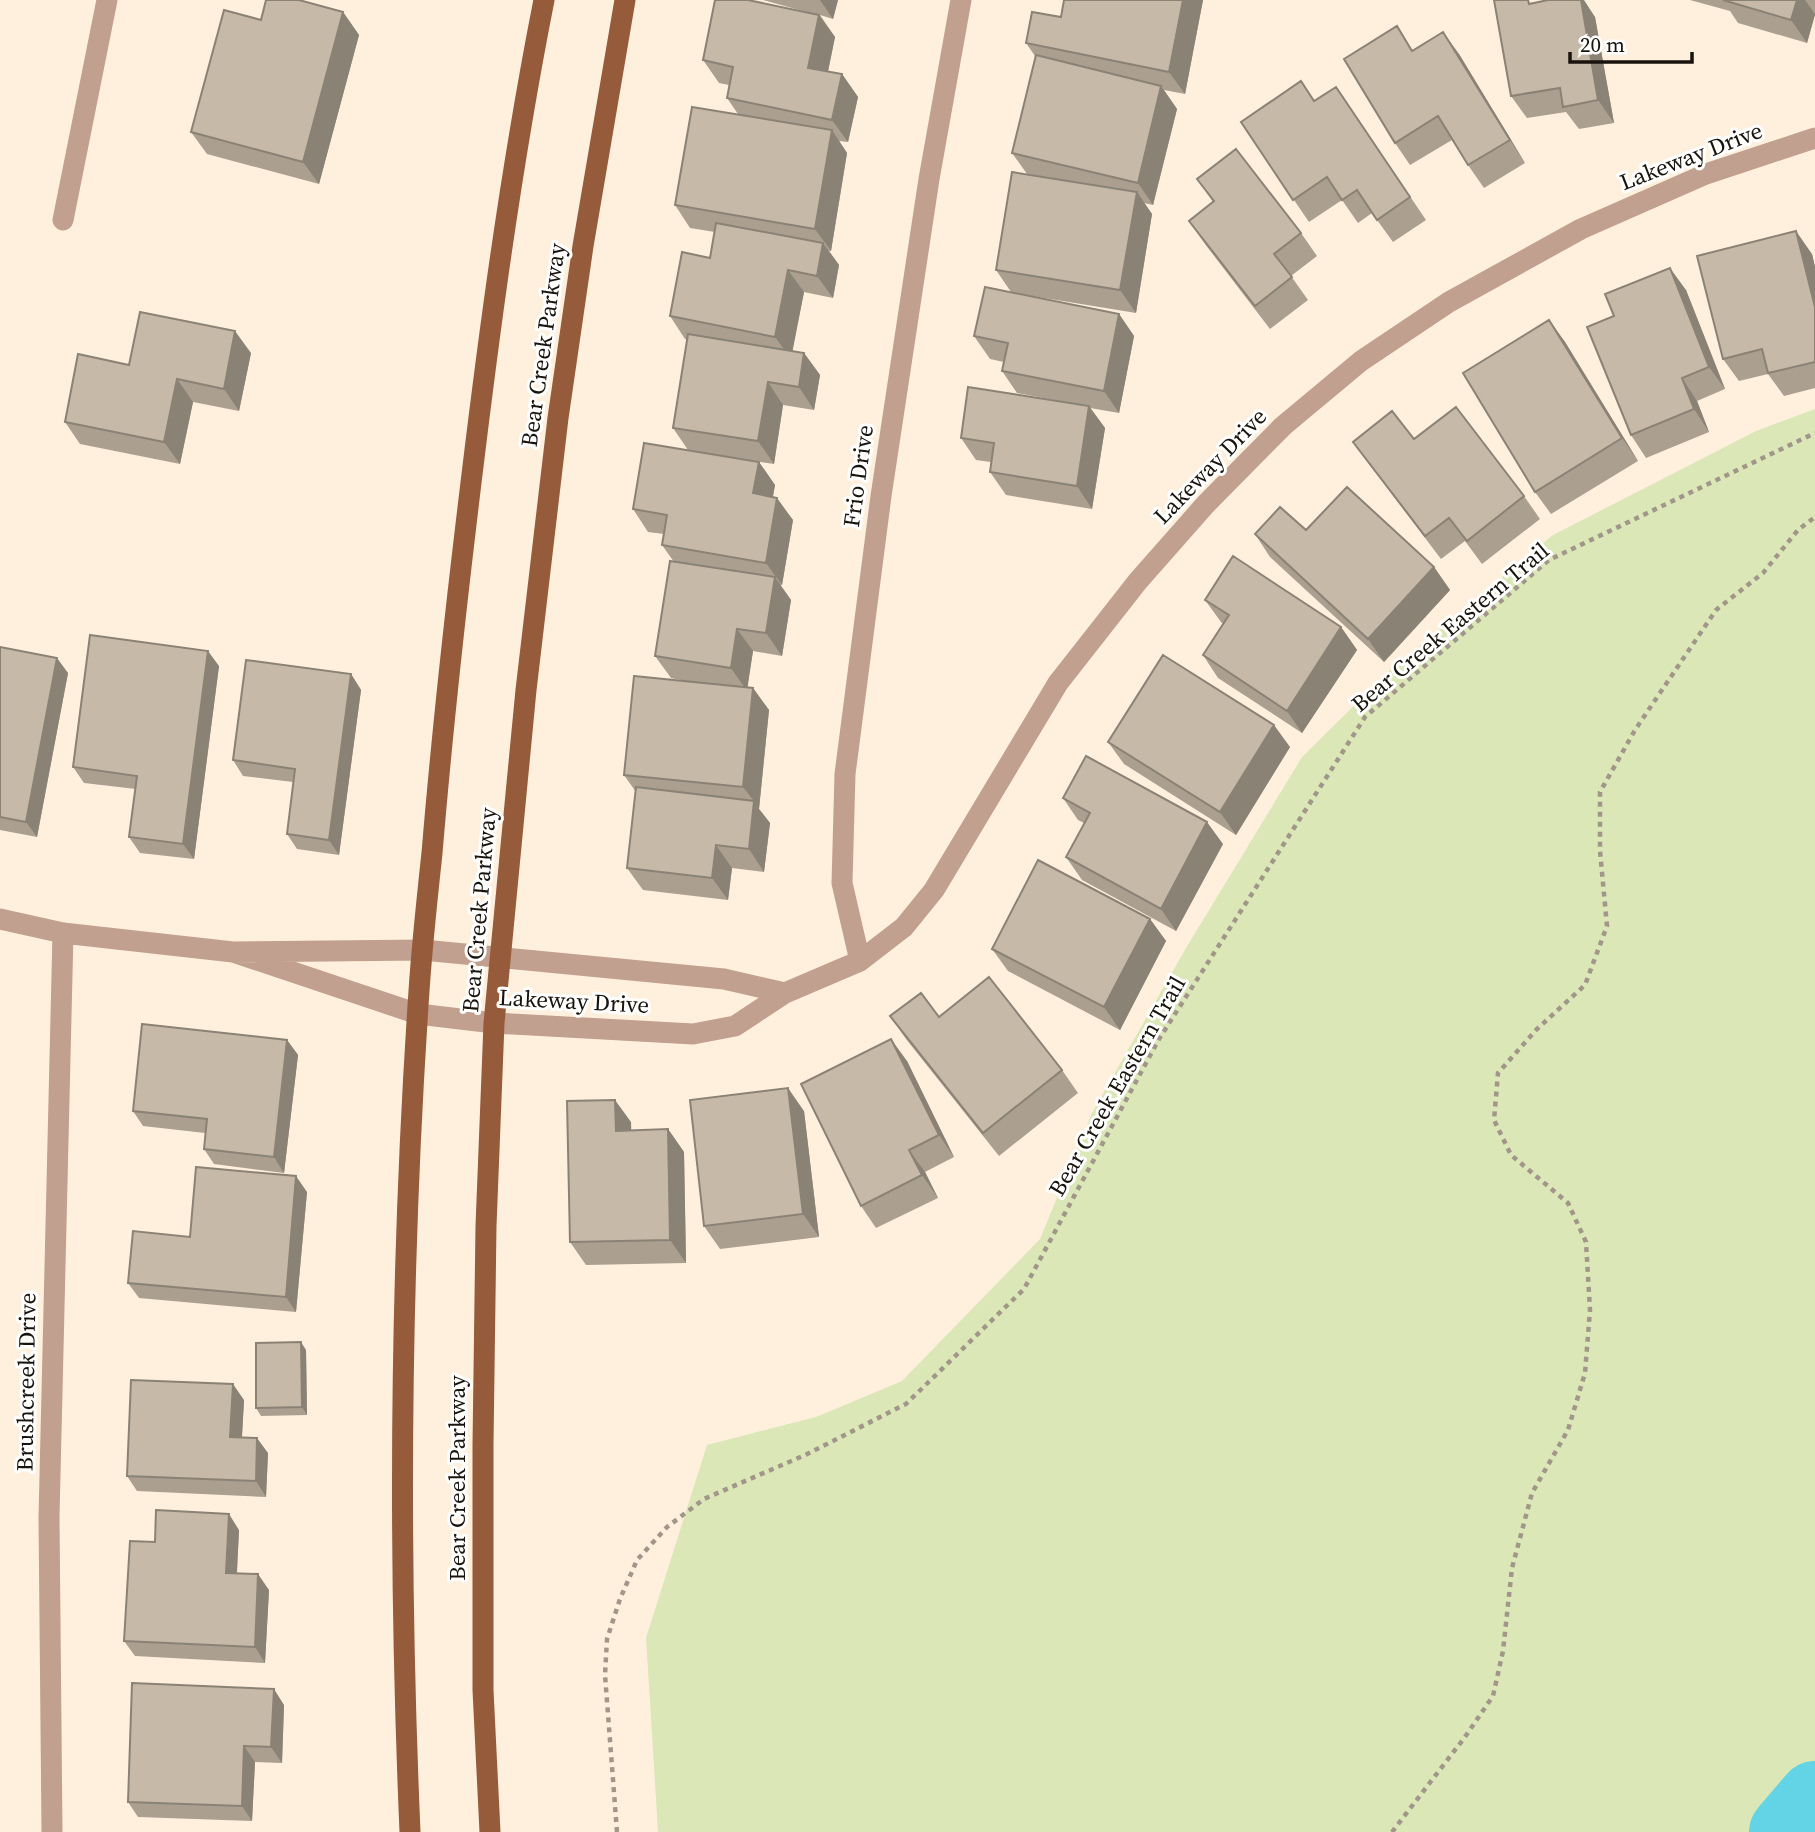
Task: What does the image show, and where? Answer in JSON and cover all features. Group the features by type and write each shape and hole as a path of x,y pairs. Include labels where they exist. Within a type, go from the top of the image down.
{"main road":[{"path":"410,1832 404,1693 406,1224 418,1014 447,682 480,408 504,234 544,0"},
{"name":"Bear Creek Parkway","path":"490,1832 483,1690 483,1445 486,1226 494,1023 526,690 558,418 583,246 625,0"}],"street":[{"path":"63,220 107,0"},
{"name":"Frio Drive","path":"860,961 842,883 845,774 881,496 923,220 961,0"},
{"name":"Lakeway Drive","path":"233,952 418,1014 494,1023 693,1034 735,1026 785,993 860,961 904,928 934,890 1058,683 1130,591 1205,505 1283,426 1361,361 1427,317 1581,229 1706,174 1815,138"},
{"name":"Lakeway Drive","path":"0,919 63,933 233,952 423,950 724,979 785,993"},
{"name":"Brushcreek Drive","path":"52,1832 49,1517 63,933"}],"path":[{"name":"Bear Creek Eastern Trail","path":"617,1832 605,1675 607,1639 637,1560 667,1527 704,1499 805,1455 906,1404 1024,1289 1159,1039 1365,716 1549,560 1815,433"},
{"path":"1392,1832 1493,1696 1503,1651 1512,1568 1532,1493 1568,1430 1585,1373 1590,1310 1586,1242 1568,1203 1511,1155 1494,1120 1497,1073 1536,1030 1585,985 1607,926 1600,851 1600,792 1634,730 1716,610 1763,573 1798,530 1815,517"}],"green space":[{"path":"1815,409 1815,1832 658,1832 646,1638 707,1445 816,1417 902,1381 1040,1239 1092,1113 1186,948 1302,757 1389,671 1553,535 1756,431"}],"building":[{"path":"266,0 299,0 343,12 303,162 191,132 224,10 261,20"},
{"path":"715,0 748,0 819,15 808,68 842,74 832,120 727,98 733,67 703,60"},
{"path":"1064,0 1183,0 1169,72 1026,43 1032,12 1061,17"},
{"path":"1494,0 1528,0 1529,4 1548,0 1581,0 1598,100 1563,107 1560,88 1511,96"},
{"path":"1723,0 1797,0 1791,20"},
{"path":"1397,26 1412,51 1443,32 1510,140 1468,165 1438,116 1395,143 1344,59"},
{"path":"1036,55 1161,86 1138,183 1012,153"},
{"path":"1301,81 1314,101 1336,87 1410,197 1377,220 1357,190 1342,200 1327,177 1293,200 1241,122"},
{"path":"692,107 832,130 815,229 675,205"},
{"path":"1236,149 1301,233 1274,254 1292,277 1255,306 1189,221 1214,201 1197,179"},
{"path":"1012,172 1137,192 1120,290 996,270"},
{"path":"716,223 823,243 817,276 788,270 775,337 670,316 682,252 710,258"},
{"path":"1796,231 1815,307 1815,362 1768,373 1762,349 1723,359 1697,256"},
{"path":"1670,268 1709,367 1682,378 1694,409 1631,435 1587,327 1614,316 1605,294"},
{"path":"985,287 1119,314 1104,391 1002,371 1008,343 974,336"},
{"path":"140,312 235,331 224,389 177,379 164,442 65,422 78,354 129,365"},
{"path":"1549,320 1622,438 1535,492 1463,373"},
{"path":"688,334 804,353 799,387 768,382 758,441 673,428"},
{"path":"968,387 1089,406 1077,486 990,472 994,443 961,438"},
{"path":"1456,407 1524,496 1467,541 1449,518 1425,536 1353,442 1392,411 1414,439"},
{"path":"644,443 759,462 753,493 777,498 766,563 662,545 667,515 633,509"},
{"path":"1347,487 1434,567 1368,639 1255,534 1280,507 1306,530"},
{"path":"1233,556 1341,627 1287,711 1203,655 1229,615 1205,600"},
{"path":"670,561 775,577 766,633 737,629 731,668 655,656"},
{"path":"90,635 208,651 183,844 129,837 137,776 73,767"},
{"path":"0,647 57,658 26,822 0,817"},
{"path":"1163,655 1274,725 1220,812 1108,742"},
{"path":"246,660 351,674 329,840 287,834 295,769 233,760"},
{"path":"634,676 753,688 743,787 624,775"},
{"path":"1086,756 1207,822 1161,909 1066,857 1090,813 1063,798"},
{"path":"636,787 754,801 749,849 716,845 712,878 627,868"},
{"path":"1038,860 1150,919 1104,1007 992,949"},
{"path":"989,977 1062,1070 983,1133 890,1016 921,993 939,1017"},
{"path":"142,1024 287,1040 274,1157 204,1149 207,1119 133,1111"},
{"path":"891,1039 939,1135 909,1150 922,1175 861,1206 801,1084"},
{"path":"788,1088 803,1214 704,1226 690,1100"},
{"path":"615,1100 616,1131 668,1129 670,1240 570,1242 567,1101"},
{"path":"196,1167 296,1176 286,1297 128,1283 133,1231 190,1237"},
{"path":"301,1342 302,1407 256,1408 256,1343"},
{"path":"131,1380 233,1384 230,1437 257,1438 256,1481 127,1476"},
{"path":"156,1510 229,1514 226,1573 258,1574 255,1647 124,1641 130,1541 155,1542"},
{"path":"132,1683 274,1689 271,1747 244,1746 242,1806 128,1802"}],"waterway":[{"path":"1786,1832 1815,1798"}]}
